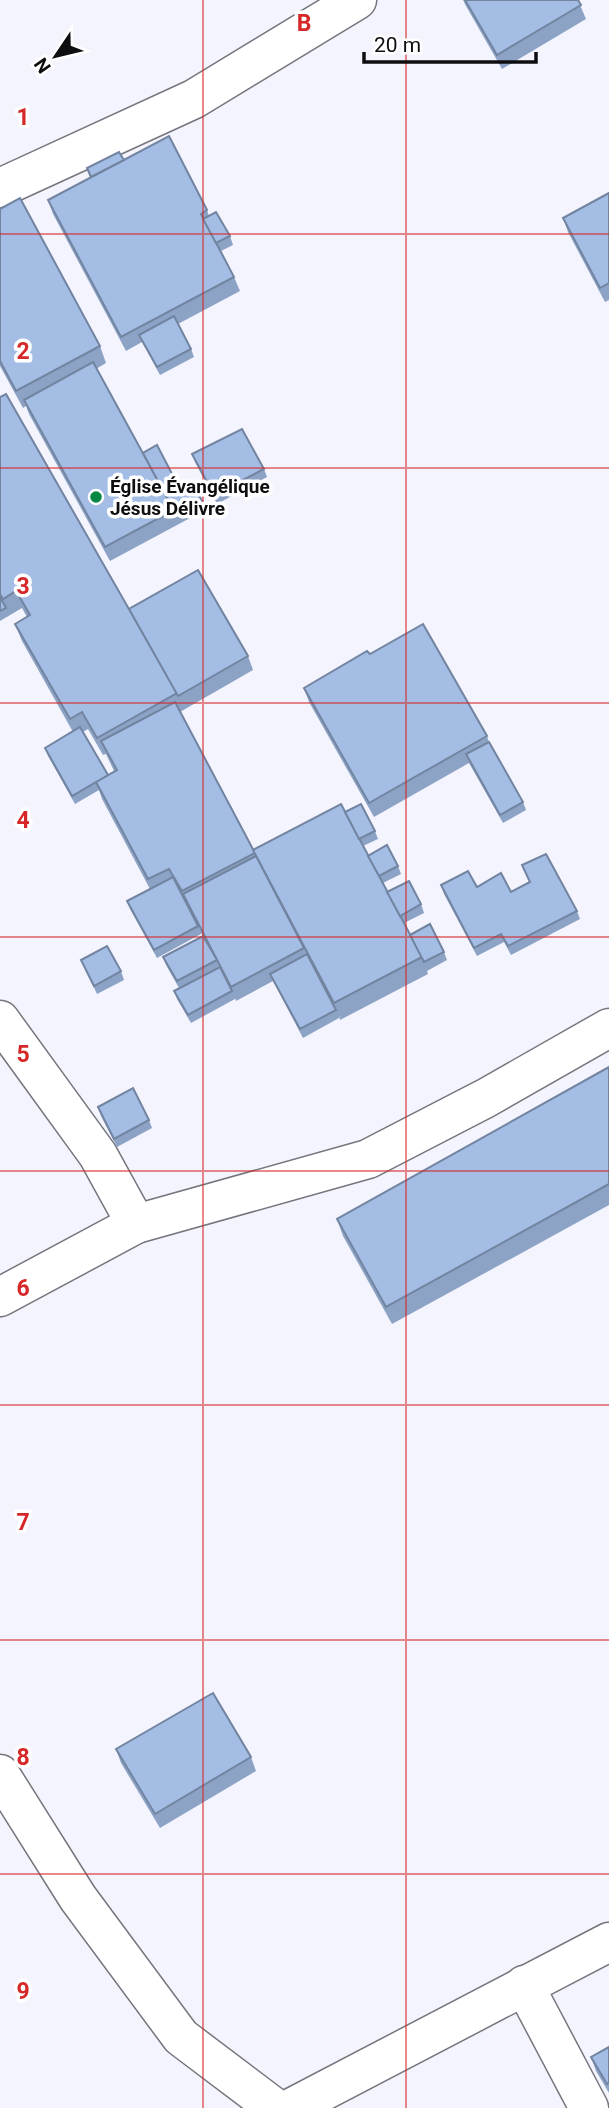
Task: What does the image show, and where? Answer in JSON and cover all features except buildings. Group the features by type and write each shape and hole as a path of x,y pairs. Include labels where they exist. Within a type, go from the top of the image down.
{"street":[{"path":"0,188 194,99 357,0"},
{"path":"0,1020 98,1155 136,1224"},
{"path":"0,1297 136,1224 368,1159 486,1098 609,1028"},
{"path":"0,1774 78,1898 181,2037 275,2108"},
{"path":"291,2108 609,1942"},
{"path":"524,1985 589,2108"}],"place":[{"name":"Église Évangélique Jésus Délivre","path":"96,497"}]}
